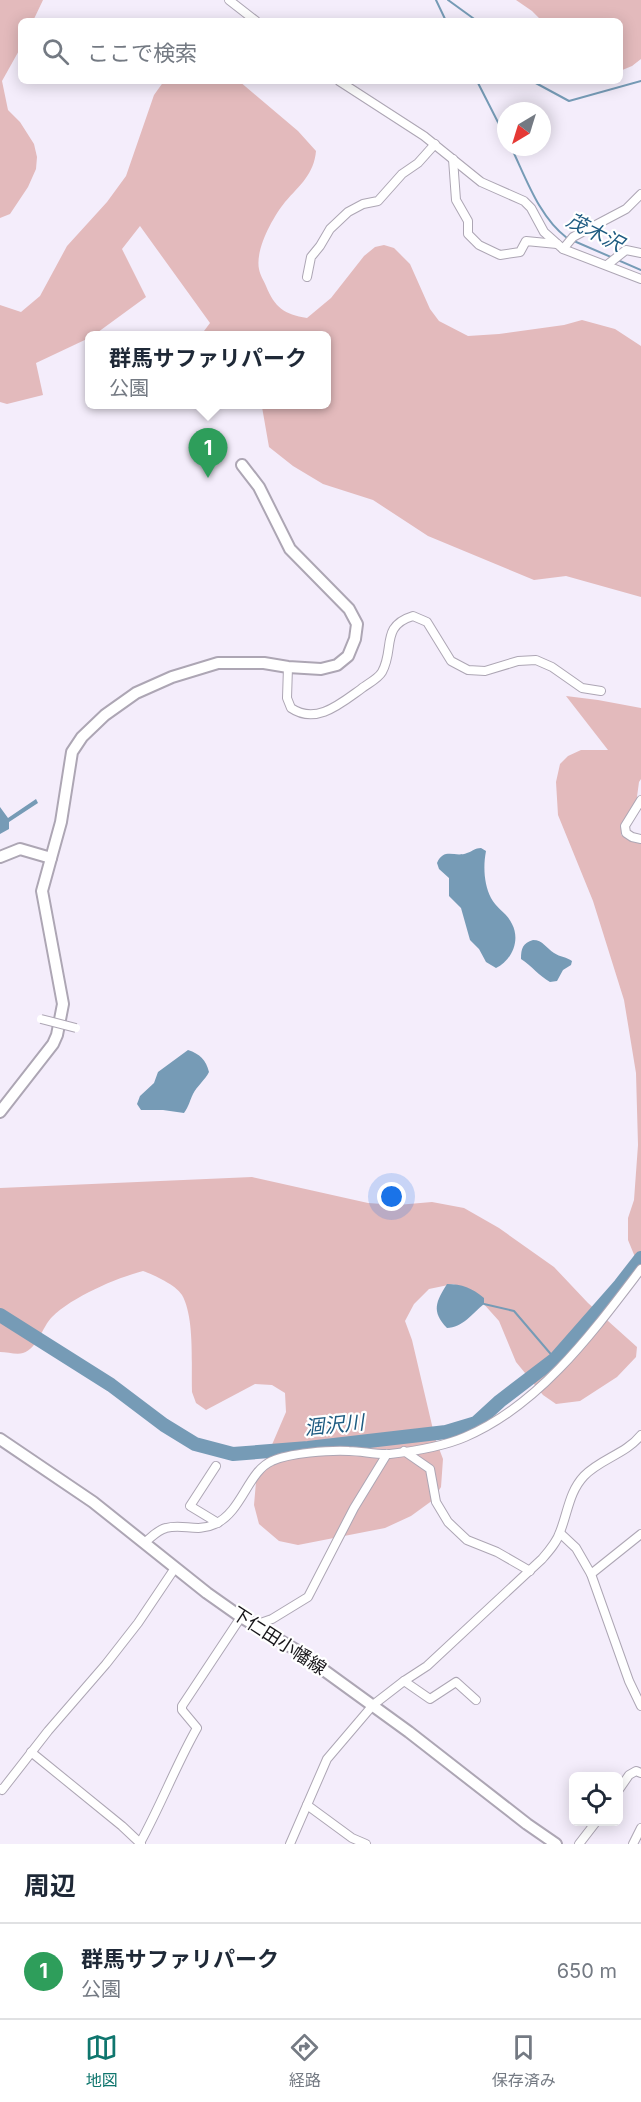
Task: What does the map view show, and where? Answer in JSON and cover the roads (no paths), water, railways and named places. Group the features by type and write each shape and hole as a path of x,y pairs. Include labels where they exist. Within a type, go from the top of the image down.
{"street":[{"path":"229,0 252,18"},
{"path":"344,84 435,144 481,182 524,201 531,208 544,232 560,246"},
{"path":"307,277 311,257 330,229 348,212 363,204 378,201 402,174 418,163 435,144"},
{"path":"453,159 456,200 468,221 468,234 479,245 500,255 520,252 526,241 560,246 641,279"},
{"path":"560,246 626,209 641,194"},
{"path":"607,265 626,250 641,253"},
{"path":"0,1112 53,1044 57,1035 63,1004 42,891 62,822 72,753 82,737 105,715 136,693 172,677 218,663 264,663 321,669 337,665 348,656 355,639 357,624 349,609 290,549 259,488 242,465"},
{"path":"288,667 287,698 291,708 307,715 319,714 336,706 381,674 386,663 390,638 396,625 413,616 427,622 451,661 468,670 485,671 518,661 536,660 552,667 582,688 602,691"},
{"path":"641,800 625,826 626,833 641,839"},
{"path":"0,857 20,849 51,858"},
{"path":"41,1019 76,1028"},
{"path":"144,1543 165,1528 179,1526 198,1529 218,1523 233,1511 256,1476 271,1461 305,1454 347,1451 387,1454 435,1446 464,1438 505,1415 540,1388 603,1319 641,1269"},
{"path":"290,1844 327,1759 373,1705 434,1660 530,1571 549,1551 560,1533 572,1494 583,1477 626,1449 641,1435"},
{"name":"下仁田小幡線","path":"0,1439 93,1502 175,1568 241,1617 296,1650 373,1705 556,1844"},
{"path":"404,1451 430,1469 436,1503 448,1522 466,1540 497,1552 530,1571"},
{"path":"255,1625 273,1619 308,1597 354,1509 387,1454"},
{"path":"216,1466 190,1506 218,1523"},
{"path":"560,1533 576,1548 591,1574 629,1681 641,1706"},
{"path":"591,1574 641,1534"},
{"path":"0,1789 2,1790 31,1752 106,1665 175,1568"},
{"path":"31,1752 123,1826 141,1844 180,1759 197,1728 182,1710 182,1706 241,1617"},
{"path":"404,1681 430,1699 456,1682 476,1700"},
{"path":"623,1784 631,1773 636,1771 641,1773"},
{"path":"307,1805 352,1838 366,1844"},
{"path":"579,1844 592,1826"},
{"path":"633,1844 641,1828"}],"water":[{"path":"36,799 38,803 9,822 9,829 0,834 0,807 8,818"},
{"path":"481,848 486,851 485,875 489,893 493,902 510,920 515,930 513,950 506,961 496,968 486,962 479,949 470,940 461,908 449,896 449,878 439,869 437,863 443,855 463,854"},
{"path":"533,940 539,941 554,953 572,961 557,981 550,982 521,959 523,947"},
{"path":"188,1050 202,1058 209,1072 195,1091 184,1113 141,1110 137,1104 140,1096 154,1083 158,1072"},
{"path":"447,1284 471,1289 484,1298 484,1304 458,1326 447,1328 439,1316 437,1306"}],"waterway":[{"name":"茂木沢","path":"436,0 445,18"},
{"path":"448,0 473,18"},
{"path":"538,84 569,101 641,81"},
{"name":"茂木沢","path":"479,84 497,120"},
{"name":"茂木沢","path":"515,156 534,196 557,229 567,238 641,270"},
{"name":"涸沢川","path":"0,1315 111,1385 164,1425 195,1444 233,1454 308,1448 446,1432 476,1423 500,1401 555,1359 641,1258"},
{"path":"484,1304 514,1311 555,1359"}],"place":[{"name":"群馬サファリパーク","path":"208,478"}]}
